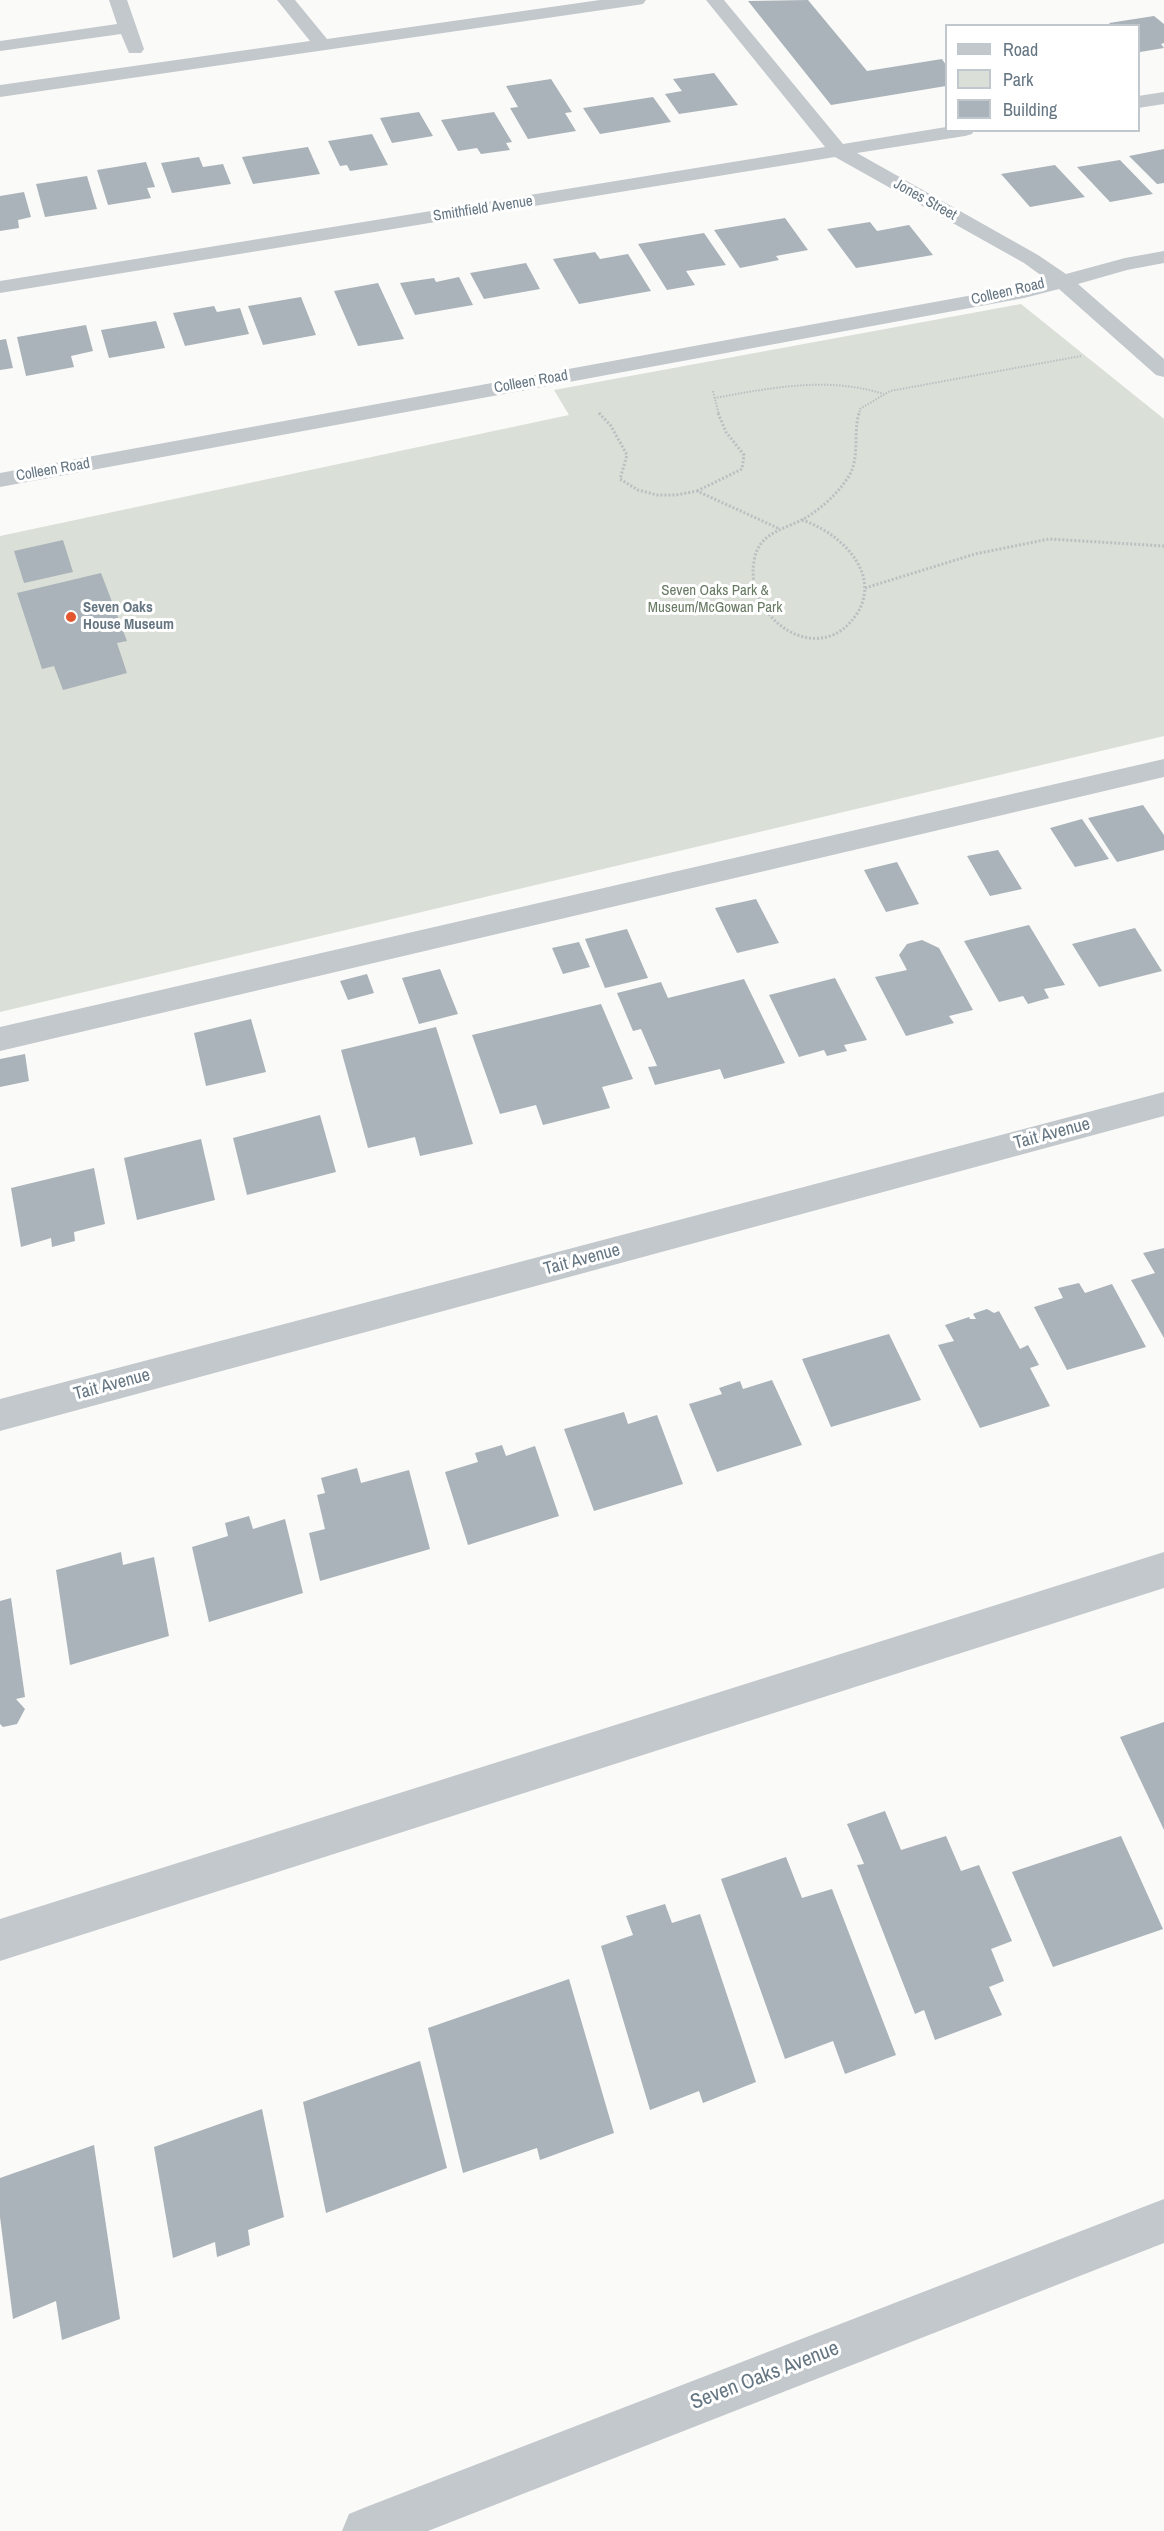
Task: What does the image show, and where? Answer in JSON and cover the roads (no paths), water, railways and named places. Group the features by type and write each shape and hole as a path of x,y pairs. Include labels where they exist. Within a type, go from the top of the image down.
{"street":[{"path":"118,0 142,71"},
{"path":"286,0 323,45"},
{"path":"0,92 637,0"},
{"name":"Jones Street","path":"715,0 838,151 1031,259 1061,280 1164,370"},
{"path":"0,46 127,28"},
{"path":"1140,102 1164,98"},
{"name":"Smithfield Avenue","path":"0,286 953,132"},
{"name":"Colleen Road","path":"0,480 1012,294 1061,280 1164,257"},
{"path":"0,1039 1164,768"},
{"name":"Tait Avenue","path":"0,1415 1164,1104"},
{"path":"0,1940 1164,1570"},
{"name":"Seven Oaks Avenue","path":"366,2531 1164,2222"}],"place":[{"name":"Seven Oaks House Museum","path":"71,617"}],"park label":[{"name":"Seven Oaks Park & Museum/McGowan Park","path":"715,600"}]}
